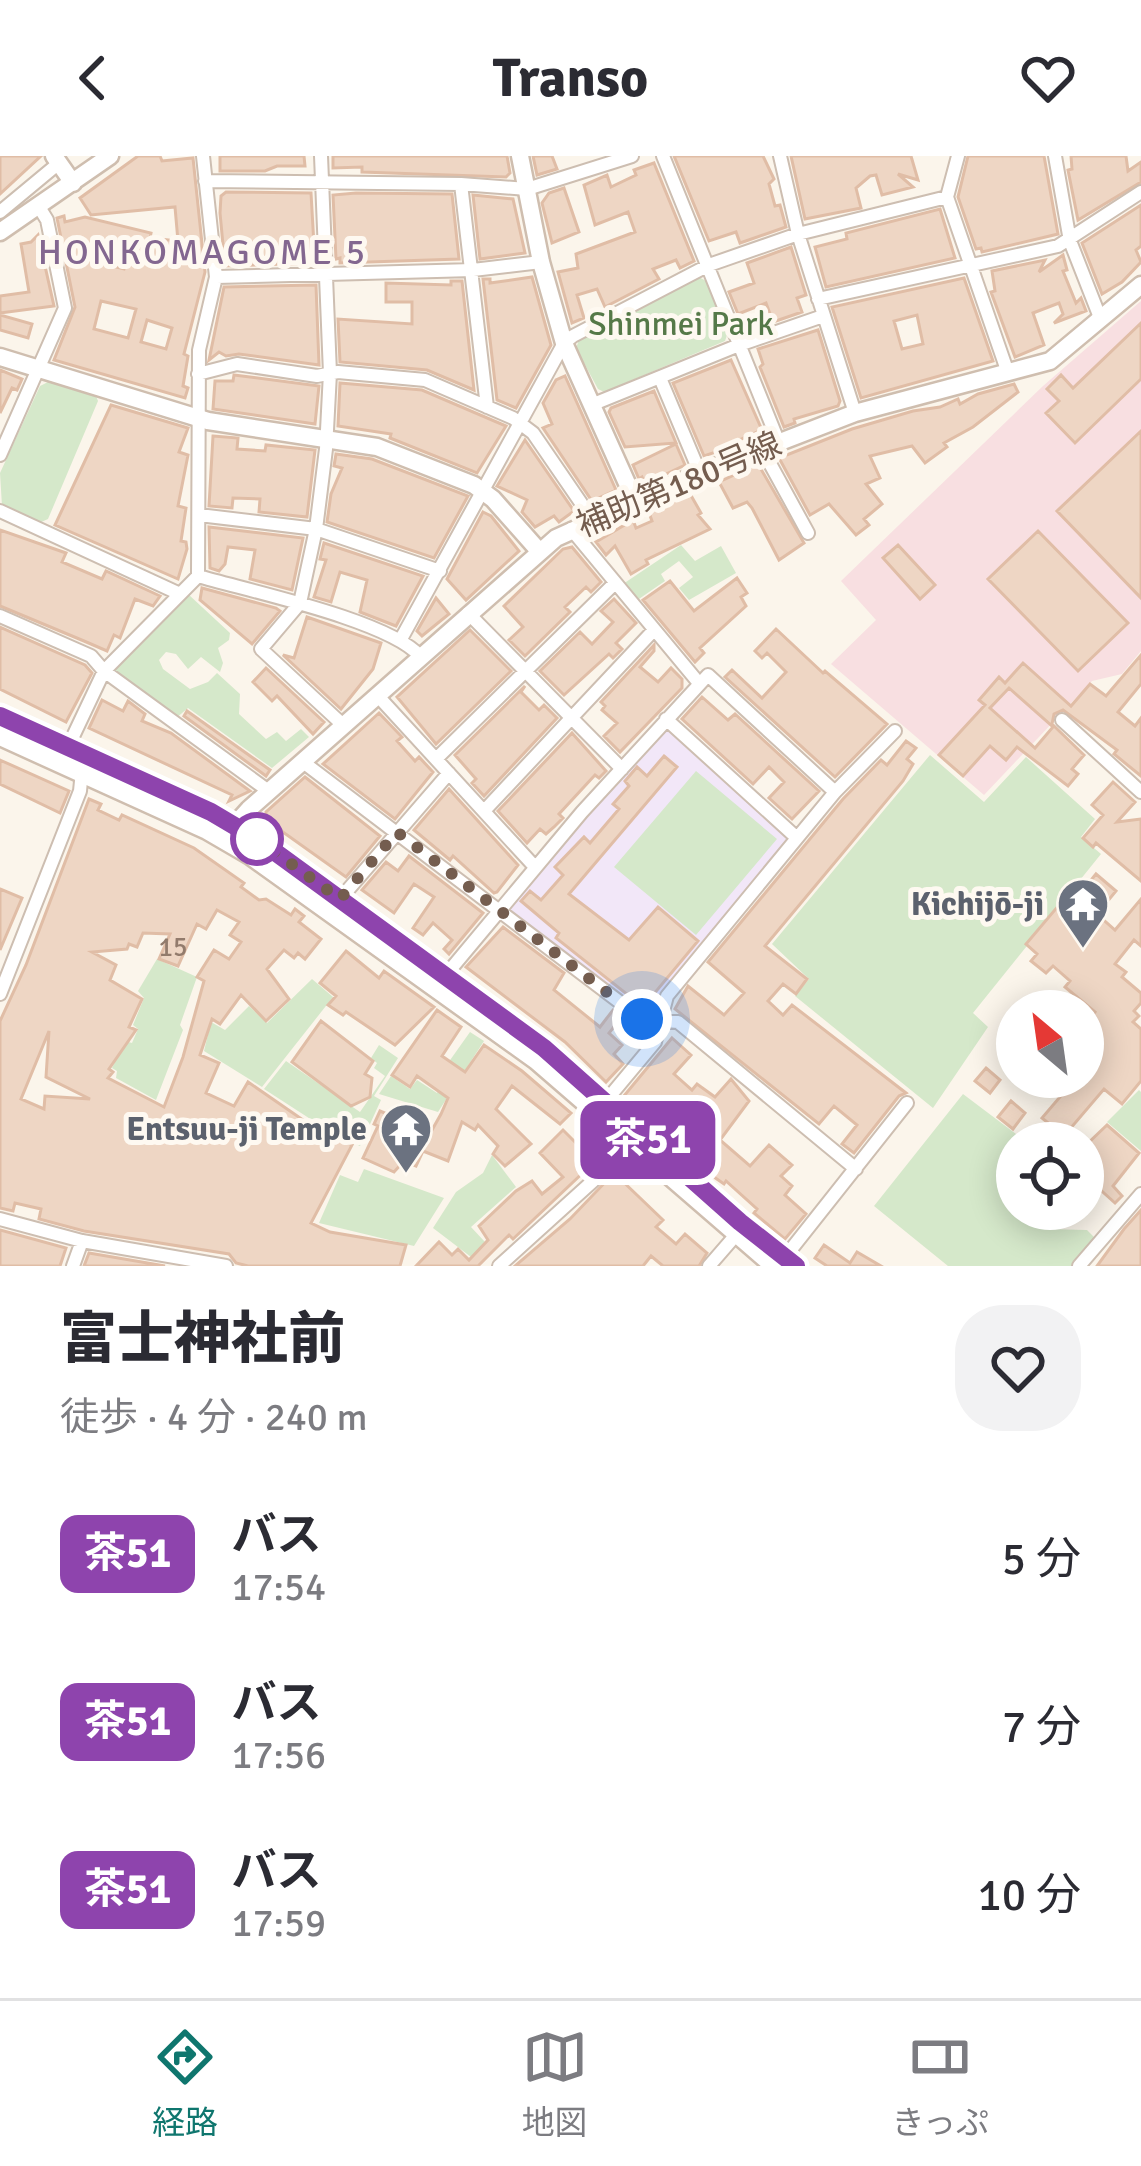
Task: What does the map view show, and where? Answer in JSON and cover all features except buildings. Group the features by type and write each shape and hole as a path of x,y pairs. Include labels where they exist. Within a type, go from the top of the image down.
{"street":[{"path":"0,232 110,156"},
{"path":"68,747 104,671 198,576 199,350 216,277 203,156"},
{"path":"322,156 330,374 327,440 316,529 300,604 261,650 343,724"},
{"path":"520,156 541,262 564,344 635,501"},
{"path":"205,181 527,189 632,156"},
{"path":"663,156 740,345 771,446 808,532"},
{"path":"780,156 798,234 855,413"},
{"path":"958,156 947,197 1008,373"},
{"path":"1054,156 1070,241 1101,320"},
{"path":"0,212 57,159 73,183"},
{"path":"461,184 487,407"},
{"path":"818,299 1070,241 1141,192"},
{"path":"401,639 564,344 709,265 798,234 947,197"},
{"path":"0,455 65,308 39,207"},
{"path":"216,277 473,270 541,262"},
{"name":"補助第180号線","path":"228,832 468,613 539,551 572,529 855,413 1050,361 1141,285"},
{"path":"591,404 823,316"},
{"path":"0,357 198,418 377,447 484,492 539,551"},
{"path":"198,374 237,364 317,376 425,380 533,433 592,519"},
{"path":"660,378 700,473"},
{"path":"0,512 180,594"},
{"path":"199,514 316,529 440,571"},
{"path":"572,529 698,682"},
{"path":"198,576 401,639 420,656"},
{"path":"436,760 615,584"},
{"path":"468,613 622,769"},
{"path":"0,616 91,656 104,671 270,792"},
{"path":"484,811 653,631"},
{"path":"440,982 499,908 708,676 835,792"},
{"path":"377,694 535,867"},
{"path":"0,716 228,832 340,899 785,1263"},
{"path":"665,719 797,838"},
{"path":"1062,720 1141,792"},
{"path":"605,1102 655,1042 667,996 835,792 895,730"},
{"path":"0,737 228,832 440,982 531,1038 605,1102 633,1138 735,1236 785,1263"},
{"path":"0,994 83,775 68,747"},
{"path":"303,762 642,1019 678,1022 856,1169"},
{"path":"340,899 448,773"},
{"path":"785,1263 908,1103"},
{"path":"499,1266 633,1138"},
{"path":"1079,1266 1141,1193"},
{"path":"0,1219 82,1240 226,1266"},
{"path":"709,1266 735,1236"},
{"path":"73,1266 82,1240"}],"shaded area":[{"path":"1141,301 1141,651 1122,674 1092,681 984,795 831,664 876,620 841,581 1043,386"},
{"path":"666,726 790,838 656,1017 642,1013 507,907"}],"green space":[{"name":"Shinmei Park","path":"699,277 706,281 727,335 725,341 604,392 598,389 576,348 579,340"},
{"path":"50,381 96,396 98,401 48,519 39,523 2,506 0,473 40,386"},
{"path":"681,545 695,561 721,546 736,573 689,600 679,588 693,577 679,561 661,574 665,581 636,601 623,584"},
{"path":"188,594 230,633 218,648 223,663 220,672 201,657 188,669 176,654 166,652 159,660 163,669 190,689 217,673 240,694 239,714 266,739 277,732 286,741 301,729 309,737 272,768 188,708 175,719 109,670"},
{"path":"930,755 984,802 1026,757 1095,819 1081,837 1101,854 973,1013 988,1027 933,1108 795,996 809,979 772,944"},
{"path":"696,771 777,839 696,935 614,867"},
{"path":"157,959 197,977 156,1100 116,1078 112,1068 125,1041 132,1043 138,1029 133,1025 144,998 138,991"},
{"path":"312,979 333,997 262,1087 204,1051 211,1022 225,1030 249,1006 267,1023"},
{"path":"470,1032 484,1041 438,1112 379,1094 391,1076 410,1089 417,1080 437,1093 454,1068 448,1063"},
{"path":"379,1045 398,1058 374,1096 381,1100 360,1146 264,1089 286,1061 360,1112 385,1076 374,1068 377,1063 371,1058"},
{"path":"1141,1092 1141,1151 1107,1122"},
{"path":"963,1094 1000,1122 996,1122 996,1230 1087,1230 1096,1239 1073,1266 948,1266 874,1206"},
{"path":"492,1155 516,1187 471,1227 485,1242 471,1257 433,1228 456,1192 483,1173"},
{"path":"364,1169 444,1198 414,1246 319,1223 340,1175 358,1182"}],"bus line":[{"name":"茶51","path":"0,716 211,812 260,841 544,1048 796,1266"}],"place":[{"name":"Kichijō-ji","path":"1083,950"},
{"name":"Entsuu-ji Temple","path":"406,1175"}],"district":[{"name":"HONKOMAGOME 5","path":"203,252"}],"route":[{"path":"257,839 340,899 397,832 642,1019"}]}
